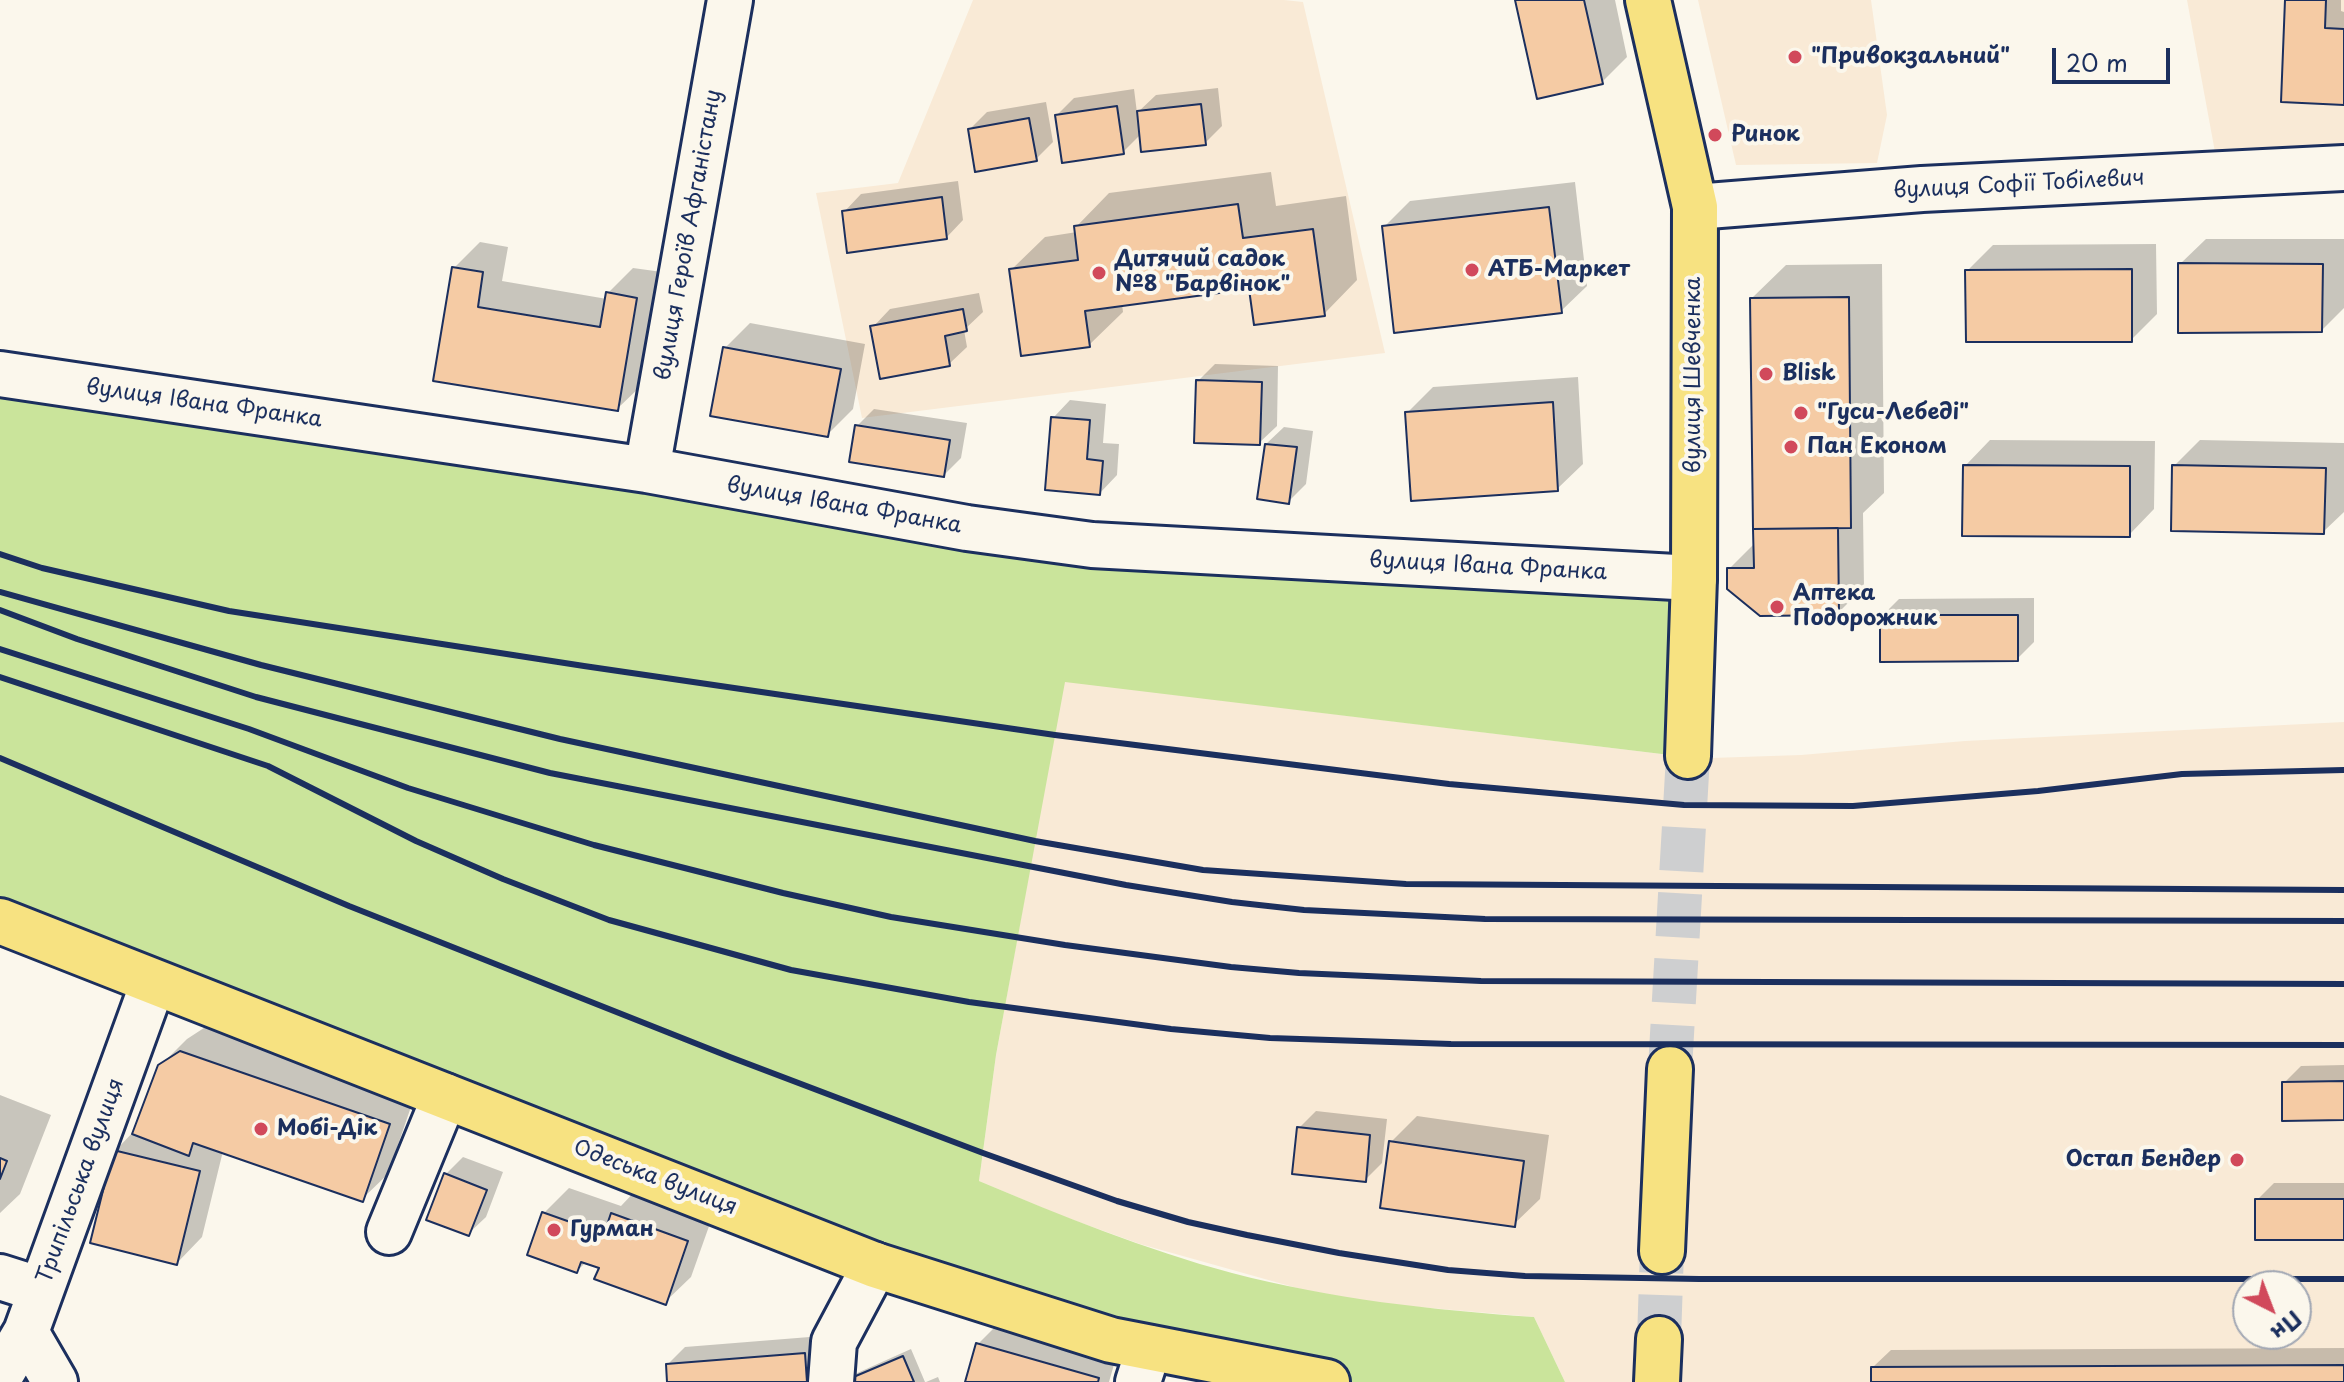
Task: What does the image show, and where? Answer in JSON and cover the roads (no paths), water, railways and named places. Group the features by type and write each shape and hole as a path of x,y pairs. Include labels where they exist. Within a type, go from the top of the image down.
{"main road":[{"name":"вулиця Шевченка","path":"1648,0 1695,207 1694,578 1688,756"},
{"name":"Одеська вулиця","path":"0,921 875,1265 1111,1340 1144,1365 1327,1382"},
{"path":"1662,1251 1670,1069"},
{"path":"1657,1382 1659,1339"}],"street":[{"name":"вулиця Героїв Афганістану","path":"647,470 730,0"},
{"name":"вулиця Софії Тобілевич","path":"1695,207 1922,189 2344,168"},
{"name":"вулиця Івана Франка","path":"0,374 647,470 967,528 1092,545 1694,578"},
{"name":"Трипільська вулиця","path":"0,1376 26,1332 153,983"},
{"path":"389,1232 445,1096"},
{"path":"831,1382 834,1342 875,1265"},
{"path":"0,1277 41,1290"},
{"path":"26,1332 55,1382"}],"tunnel":[{"path":"1670,1069 1688,756"},
{"path":"1659,1339 1662,1251"}],"railway":[{"path":"0,554 42,568 229,611 1055,735 1449,784 1684,805 1853,806 2038,791 2182,774 2344,770"},
{"path":"0,592 261,665 560,739 1035,841 1203,870 1406,884 2344,890"},
{"path":"0,610 77,639 256,697 550,773 1126,885 1232,902 1304,910 1485,919 2344,921"},
{"path":"0,649 249,729 408,788 594,845 891,917 1065,945 1299,973 1481,981 2344,984"},
{"path":"0,677 268,766 416,841 609,920 791,970 969,1002 1171,1029 1270,1038 1451,1044 2344,1045"},
{"path":"0,758 349,906 730,1057 983,1153 1117,1201 1188,1222 1339,1253 1448,1270 1525,1276 2344,1279"}],"place":[{"name":"\"Привокзальний\"","path":"1795,57"},
{"name":"Ринок","path":"1715,135"},
{"name":"АТБ-Маркет","path":"1472,270"},
{"name":"Дитячий садок №8 \"Барвінок\"","path":"1099,273"},
{"name":"Blisk","path":"1766,374"},
{"name":"\"Гуси-Лебеді\"","path":"1801,413"},
{"name":"Пан Економ","path":"1791,447"},
{"name":"Аптека Подорожник","path":"1777,607"},
{"name":"Мобі-Дік","path":"261,1129"},
{"name":"Остап Бендер","path":"2237,1160"},
{"name":"Гурман","path":"554,1230"}]}
